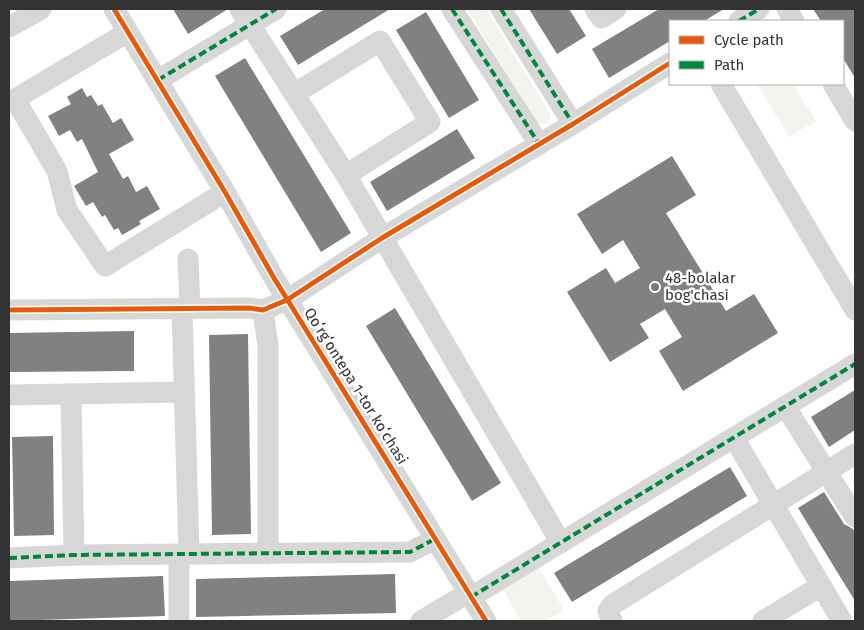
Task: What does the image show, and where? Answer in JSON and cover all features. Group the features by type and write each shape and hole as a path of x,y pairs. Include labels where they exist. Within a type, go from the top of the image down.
{"street":[{"path":"9,28 41,9"},
{"name":"Qoʻrgʻontepa 1-tor koʻchasi","path":"114,9 225,192 287,300 486,621"},
{"path":"158,80 245,17 276,9"},
{"path":"452,9 539,144"},
{"path":"501,9 573,124"},
{"path":"595,9 600,18 616,9"},
{"path":"741,20 759,9"},
{"path":"787,9 793,20"},
{"path":"245,17 346,175 561,543"},
{"path":"128,32 12,101 57,171 66,210 105,266 225,192"},
{"path":"294,94 380,41 430,122 346,175"},
{"path":"9,310 249,308 263,310 287,300 382,238 573,124 669,64"},
{"path":"722,85 855,310"},
{"path":"834,85 855,121"},
{"path":"179,621 184,554 184,392 188,259"},
{"path":"263,310 268,346 268,554"},
{"path":"421,621 561,543 855,364"},
{"path":"9,395 184,392"},
{"path":"71,394 74,555"},
{"path":"785,406 855,517"},
{"path":"734,438 842,621"},
{"path":"612,621 608,611 612,605 855,454"},
{"path":"9,558 74,555 410,552 435,539"},
{"path":"763,621 821,586"}],"shaded area":[{"path":"467,9 486,9 551,115 547,124 537,123"},
{"path":"758,85 794,85 816,121 789,137"},
{"path":"539,568 564,610 545,621 521,621 503,589"}],"building":[{"path":"173,9 228,9 188,34"},
{"path":"325,9 390,9 298,65 280,36"},
{"path":"529,9 569,9 586,36 557,54"},
{"path":"659,9 724,9 706,20 669,20 669,42 609,78 592,49"},
{"path":"813,9 855,9 855,78 844,60 844,20 820,20"},
{"path":"426,12 479,100 449,118 396,30"},
{"path":"245,58 351,233 321,252 215,76"},
{"path":"82,88 87,97 91,95 98,106 102,104 113,123 121,118 134,140 109,154 123,179 128,176 136,192 147,186 160,209 139,221 141,224 122,235 118,228 114,230 105,215 102,217 93,202 86,206 74,186 98,172 82,139 77,142 70,130 59,136 48,116 71,104 67,97"},
{"path":"457,129 475,158 387,211 370,182"},
{"path":"672,156 696,195 666,213 726,311 754,294 778,333 683,391 659,351 682,337 665,309 640,324 649,338 610,362 567,292 606,268 615,283 640,268 623,240 602,254 577,214"},
{"path":"395,308 501,483 472,501 366,326"},
{"path":"134,331 134,371 9,372 9,333"},
{"path":"248,334 251,534 212,535 209,335"},
{"path":"855,390 855,430 829,447 811,417"},
{"path":"53,436 54,535 14,536 12,437"},
{"path":"730,467 747,496 572,602 554,573"},
{"path":"824,492 844,524 853,529 855,533 855,601 798,508"},
{"path":"395,574 396,613 196,617 196,579"},
{"path":"163,576 165,616 9,621 9,581"}],"marked path":[{"path":"158,80 276,9"},
{"path":"452,9 539,144"},
{"path":"501,9 573,124"},
{"path":"741,20 759,9"},
{"path":"471,597 855,364"},
{"path":"9,558 74,555 410,552 435,539"}],"cycle path":[{"path":"114,9 225,192 274,278 486,621"},
{"path":"9,310 249,308 263,310 287,300 382,238 573,124 669,64"}],"place":[{"name":"48-bolalar bog'chasi","path":"655,287"}]}
